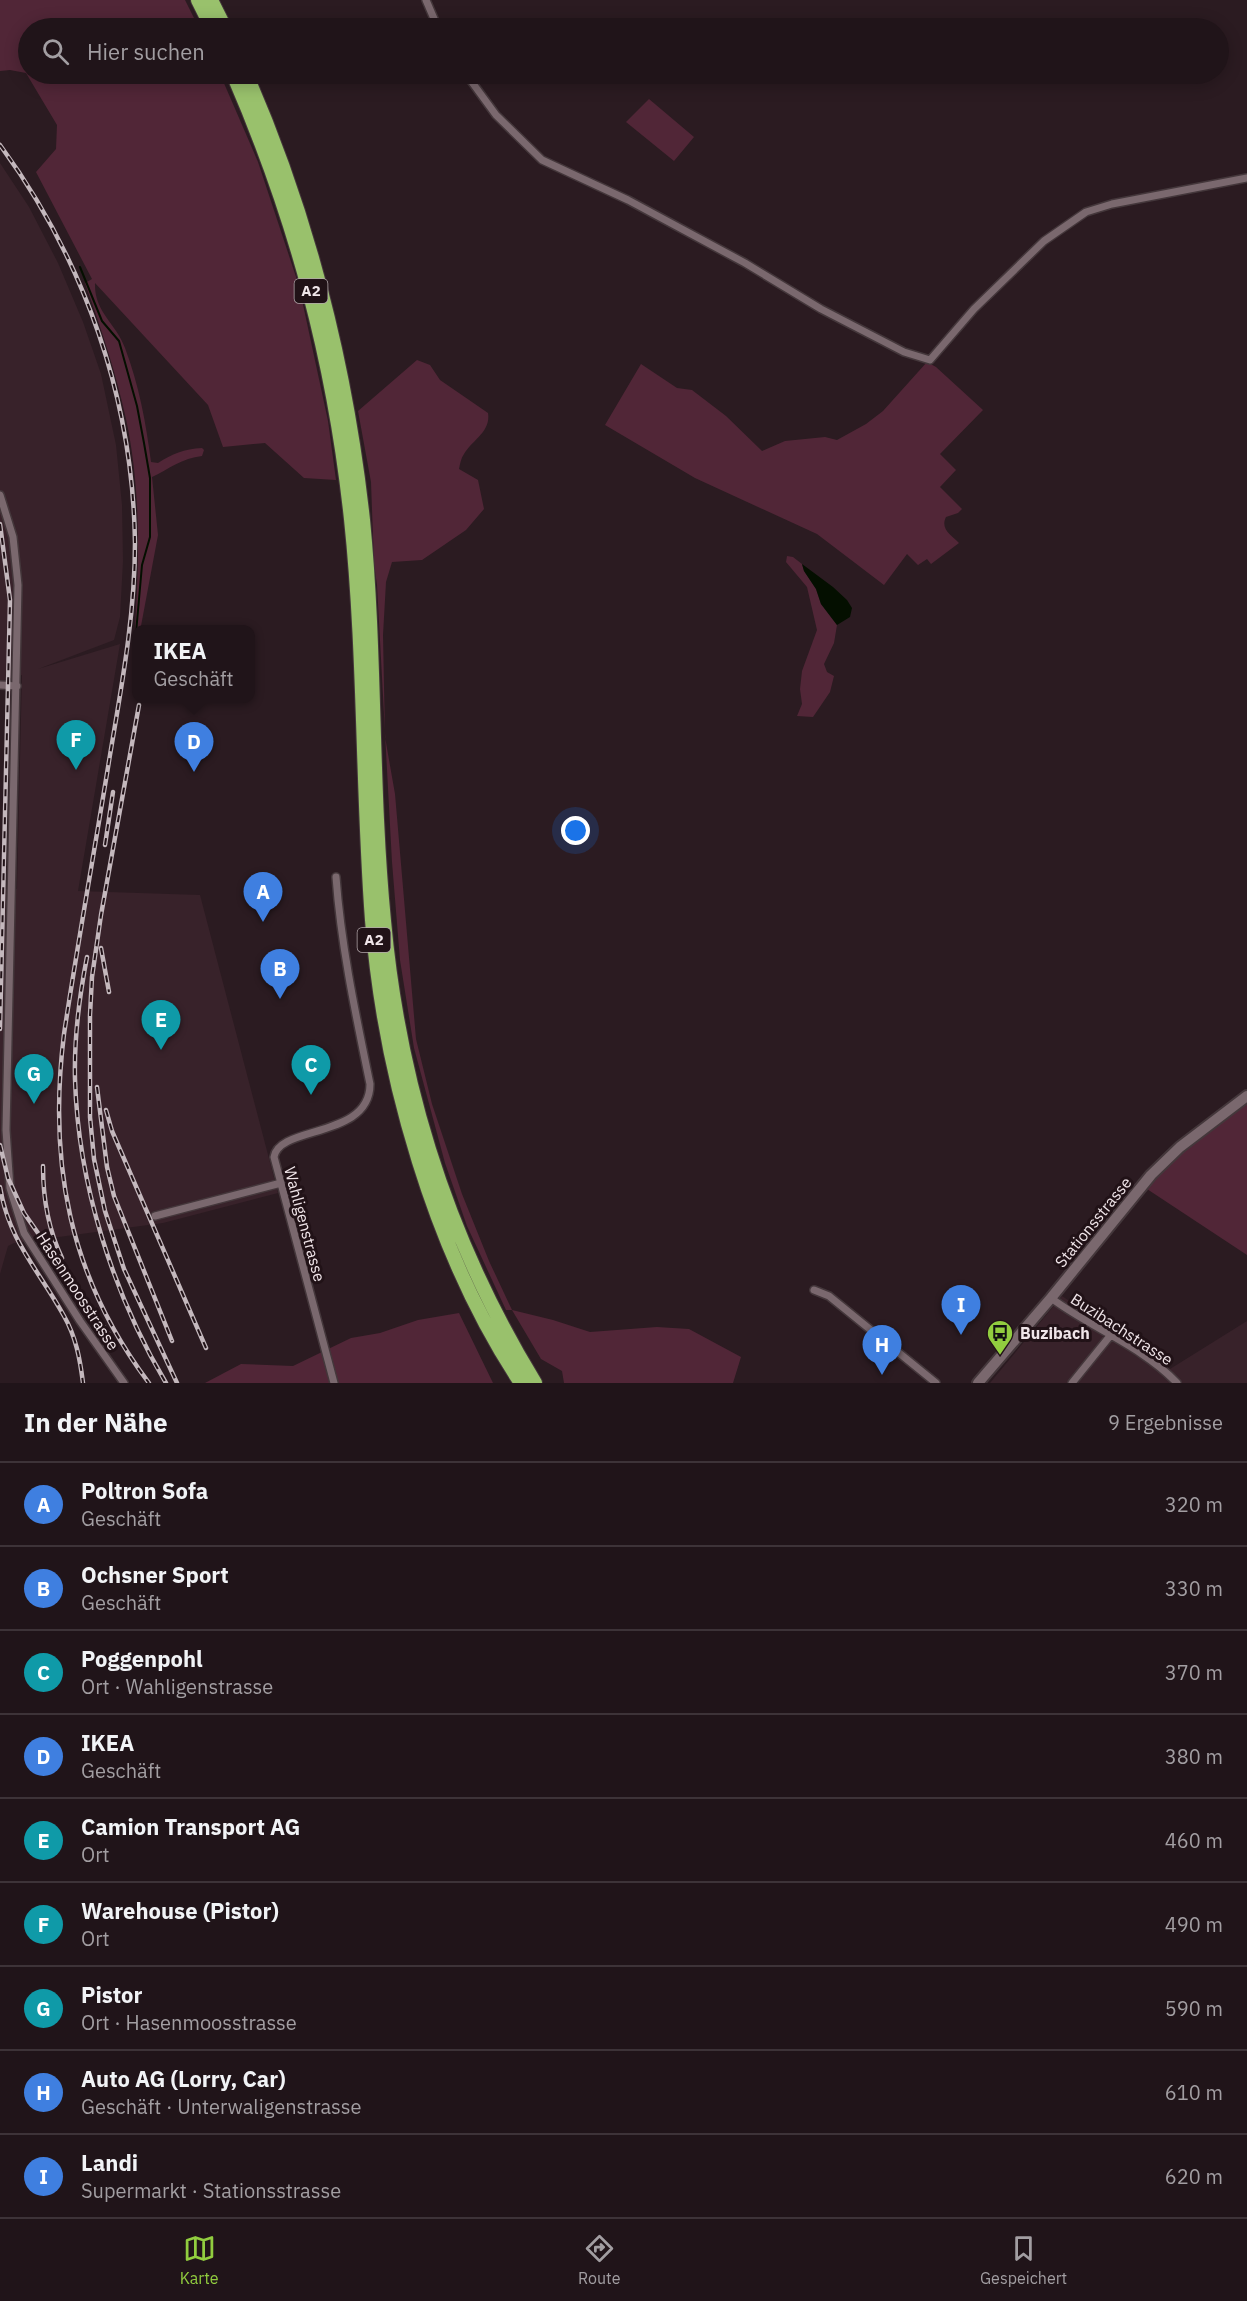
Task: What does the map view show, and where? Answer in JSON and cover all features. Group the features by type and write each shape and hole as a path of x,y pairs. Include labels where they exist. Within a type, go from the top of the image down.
{"highway":[{"path":"198,0 207,18"},
{"path":"211,0 220,18"},
{"name":"A2","path":"237,84 254,122 293,230 310,287 336,409 351,519 358,611 372,924 380,991 391,1053 411,1135 440,1221 461,1272 487,1324 521,1383"},
{"name":"A2","path":"250,84 285,169 303,223 323,294 347,405 366,552 384,921 402,1051 429,1154 463,1247 491,1307 535,1383"}],"main road":[{"name":"Stationsstrasse","path":"978,1383 1158,1167 1190,1138 1247,1096"}],"street":[{"path":"426,0 434,18"},
{"path":"473,84 496,115 542,160 628,200 903,352 930,360 974,309 1044,241 1086,212 1112,204 1247,178"},
{"name":"Hasenmoosstrasse","path":"0,495 13,537 17,564 17,686 6,1130 8,1178 18,1217 35,1254 124,1383"},
{"path":"0,685 17,686"},
{"name":"Wahligenstrasse","path":"334,1383 274,1157 278,1147 290,1140 322,1130 355,1114 364,1106 369,1095 370,1084 354,1005 336,877"},
{"path":"155,1216 281,1183"},
{"path":"814,1290 829,1296 936,1383"},
{"name":"Buzibachstrasse","path":"1051,1298 1074,1315 1152,1362 1177,1383"},
{"path":"1072,1383 1110,1336"}],"shaded area":[{"path":"0,0 185,0 194,18 18,18 18,72 0,71"},
{"path":"33,84 224,84 258,162 299,286 328,421 336,480 304,478 265,443 223,447 208,405 95,283 98,302 121,339 130,362 141,404 151,462 158,463 189,450 202,448 204,450 202,456 182,461 152,477 158,535 141,625 135,625 138,560 137,503 126,419 108,351 85,283 92,279 36,172 56,149 57,125"},
{"path":"649,99 694,137 674,161 626,122"},
{"path":"0,163 29,207 58,263 83,322 101,374 116,445 122,505 123,561 120,617 114,640 38,669 120,644 78,891 200,895 278,1193 163,1223 14,1243 8,1246 0,1274 0,889 17,889 22,675 0,681"},
{"path":"417,360 430,365 440,380 488,413 484,431 467,449 459,469 478,480 484,509 466,530 422,560 392,562 386,582 383,635 385,730 371,482 358,411"},
{"path":"927,362 936,367 983,410 940,454 956,470 940,487 962,509 946,517 944,525 947,532 959,543 931,564 927,559 918,565 907,554 884,585 817,534 695,478 605,425 641,364 677,388 692,390 726,416 762,451 785,441 825,437 837,440 866,424 883,411"},
{"path":"787,556 793,557 802,564 816,589 821,604 837,625 834,643 824,664 827,672 834,676 830,692 813,717 797,716 802,704 800,689 802,671 817,630 807,587 786,562"},
{"path":"802,564 847,600 852,608 850,617 837,625 821,604 816,589"},
{"path":"385,739 395,794 416,1039 432,1104 462,1194 512,1310 506,1310 467,1226 445,1163 414,1048 400,960"},
{"path":"1247,1104 1247,1255 1147,1189 1183,1150"},
{"name":"Buzibach","path":"1062,1296 1170,1369 1247,1321 1247,1383 990,1383"},
{"path":"512,1310 590,1332 657,1327 689,1329 741,1357 733,1383 564,1383 562,1371 541,1359"},
{"path":"459,1313 493,1383 205,1383 241,1364 293,1366 351,1338 380,1333 418,1320"}],"waterway":[{"path":"80,267 102,321 119,341 137,406 150,478 150,537 142,565 137,625"}],"railway":[{"path":"0,145 57,236 80,284 99,334 114,384 125,436 132,489 135,543 130,623 64,1034 59,1128 70,1217 83,1260 100,1302 122,1343 149,1383"},
{"path":"0,524 10,600 0,1029"},
{"path":"139,705 92,977 90,1117 94,1159 105,1211 124,1269 177,1383"},
{"path":"105,845 113,792"},
{"path":"101,948 109,992"},
{"path":"87,957 75,1048 75,1079 83,1158 91,1198 115,1275 130,1313 166,1383"},
{"path":"97,1087 107,1167 114,1196 172,1341"},
{"path":"106,1110 112,1131 206,1348"},
{"path":"0,1145 8,1178 24,1213 110,1336"},
{"path":"43,1166 47,1213 62,1258"},
{"path":"0,1187 10,1224 72,1332 83,1383"}],"place":[{"name":"Warehouse (Pistor)","path":"76,770"},
{"name":"IKEA","path":"194,772"},
{"name":"Poltron Sofa","path":"263,922"},
{"name":"Ochsner Sport","path":"280,999"},
{"name":"Camion Transport AG","path":"161,1050"},
{"name":"Poggenpohl","path":"311,1095"},
{"name":"Pistor","path":"34,1104"},
{"name":"Landi","path":"961,1335"},
{"name":"Buzibach","path":"1000,1356"},
{"name":"Auto AG (Lorry, Car)","path":"882,1375"}]}
